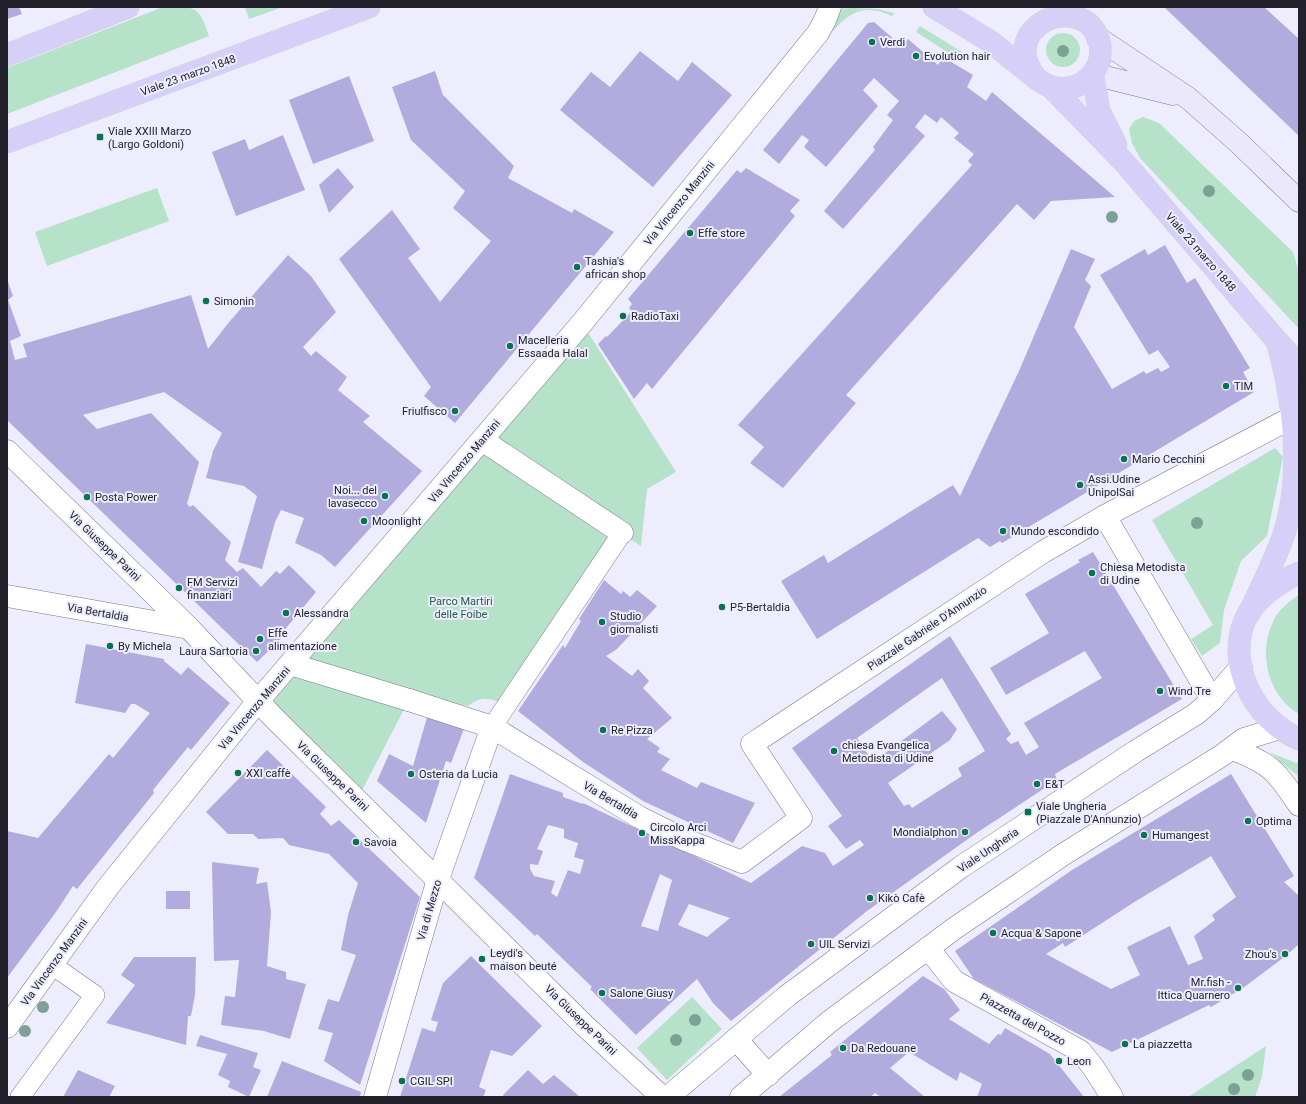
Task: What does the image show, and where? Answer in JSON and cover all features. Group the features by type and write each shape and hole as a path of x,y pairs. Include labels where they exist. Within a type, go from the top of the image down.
{"main road":[{"path":"7,55 128,7"},
{"name":"Viale 23 marzo 1848","path":"7,142 369,7"},
{"name":"Viale 23 marzo 1848","path":"934,7 991,42 1044,83"},
{"name":"Viale 23 marzo 1848","path":"1299,201 1244,148 1188,98 1098,38 1087,22 1079,16 1064,10 1036,23 1027,38 1025,47 1027,64 1044,83 1124,162 1277,341 1299,364"},
{"name":"Viale 23 marzo 1848","path":"1098,38 1100,57 1093,74 1099,111 1124,162"},
{"path":"1044,83 1060,89 1078,86 1086,82 1093,74"},
{"name":"Viale 23 marzo 1848","path":"1093,74 1188,98"},
{"name":"Viale 23 marzo 1848","path":"1250,612 1273,563 1285,530 1296,458 1293,417 1287,376 1277,341"},
{"path":"1299,573 1273,588 1250,612 1242,633 1241,667 1245,683 1254,702 1266,717 1280,728 1299,739"}],"street":[{"name":"Via Vincenzo Manzini","path":"7,1027 108,887 258,701 595,307 818,33 830,7"},
{"name":"Piazzale Gabriele D'Annunzio","path":"752,744 1043,552 1105,516 1293,417"},
{"path":"482,440 622,533"},
{"name":"Via Giuseppe Parini","path":"7,451 190,628 258,701 584,1025 662,1097"},
{"path":"1105,516 1212,700"},
{"name":"Via Bertaldia","path":"7,596 190,628"},
{"name":"Via Bertaldia","path":"290,664 492,727 639,817 683,839 742,862 801,818 752,744"},
{"name":"Viale Ungheria","path":"668,1097 787,996 961,867 1136,751 1196,714 1212,700 1241,667"},
{"name":"Via di Mezzo","path":"376,1097 438,879 492,727"},
{"path":"743,1096 829,1022 928,948 1064,854 1244,740 1280,728"},
{"path":"1232,749 1267,765 1279,775 1299,805"},
{"name":"Piazzetta del Pozzo","path":"928,948 954,981 1080,1051 1094,1067 1112,1096"},
{"path":"736,1039 768,1074"}],"lane":[{"path":"492,727 622,533"},
{"path":"20,1097 95,996 52,965"}],"green space":[{"path":"163,7 182,7 194,10 202,18 209,36 7,114 7,68"},
{"path":"245,7 283,7 249,19"},
{"path":"834,9 877,9 894,13 892,16 875,10 860,11 846,18 833,31 825,27"},
{"path":"920,26 962,52 958,59 916,32"},
{"path":"1060,33 1066,33 1075,38 1079,44 1079,56 1075,62 1066,67 1060,67 1051,62 1046,53 1046,47 1051,38"},
{"path":"1143,117 1159,123 1293,252 1299,272 1299,329 1140,158 1132,143 1129,129 1134,121"},
{"path":"157,188 169,221 47,266 35,232"},
{"name":"Parco Martiri delle Foibe","path":"582,323 676,472 647,489 641,546 622,534 500,702 491,699 480,699 468,706 412,694 357,800 258,701"},
{"path":"1275,448 1283,457 1267,536 1241,561 1224,610 1220,643 1202,656 1191,639 1213,625 1152,520"},
{"path":"1299,595 1299,714 1289,707 1280,697 1274,686 1266,662 1266,649 1268,636 1277,615 1287,604"},
{"path":"1269,752 1299,764 1299,777"},
{"path":"692,997 722,1029 667,1080 637,1048"},
{"path":"1266,1046 1262,1077 1255,1097 1188,1097"}],"building":[{"path":"7,7 19,7 22,14 7,19"},
{"path":"1164,7 1264,7 1299,39 1299,136"},
{"path":"874,22 902,46 908,39 938,65 943,57 973,75 967,87 986,101 992,92 1115,197 1051,201 1034,220 1017,204 846,395 856,403 783,488 750,463 764,447 738,425 972,165 968,161 974,154 954,138 959,133 941,117 937,123 925,114 915,127 925,136 843,229 824,211 875,150 873,147 893,120 887,115 899,101 874,78 863,90 878,106 826,167 804,147 809,140 802,135 779,164 763,150 868,23"},
{"path":"640,51 678,81 692,62 732,95 653,187 560,110 591,72 610,87"},
{"path":"435,71 443,95 514,166 508,178 572,213 574,209 614,232 455,423 424,396 431,387 339,259 392,210 420,249 408,258 440,302 491,241 453,208 465,191 411,140 392,87"},
{"path":"349,76 374,141 313,164 289,100"},
{"path":"283,135 305,190 236,216 212,152 245,139 249,150"},
{"path":"338,168 354,187 329,213 319,185"},
{"path":"746,168 800,200 790,211 795,216 652,389 647,383 634,399 598,344 606,336 607,337 632,311 629,308 632,304 628,299 737,170 741,173"},
{"path":"1165,245 1187,283 1195,278 1250,368 1243,372 1254,392 1002,543 1000,541 990,547 978,538 817,639 781,581 824,555 828,563 953,485 960,496 1019,371 1071,249 1095,259 1085,280 1091,286 1074,327 1112,389 1144,371 1146,374 1158,368 1161,372 1170,367 1158,350 1149,355 1100,275 1145,249 1148,255"},
{"path":"288,255 311,276 336,312 303,347 311,356 316,351 347,377 338,390 370,416 363,422 422,471 335,567 321,555 295,543 304,518 281,510 275,522 262,569 238,562 257,496 244,486 206,478 213,451 222,433 164,392 83,415 97,429 151,413 199,462 187,504 190,507 193,505 231,542 225,560 237,572 243,568 261,587 276,571 280,574 289,565 316,592 282,633 285,635 257,662 7,420 7,279 13,296 8,300 21,336 10,341 15,360 27,357 23,344 191,295 208,349 230,321"},
{"path":"1093,552 1182,699 1055,774 1057,780 975,834 867,911 731,1021 713,1003 697,979 636,1035 590,989 592,987 537,934 535,936 474,878 510,774 563,793 563,797 583,803 751,883 802,846 825,853 833,866 864,845 860,840 846,849 828,826 842,816 792,748 950,636 1011,734 1006,739 1011,744 1018,741 1026,755 1039,747 1024,723 1102,678 1085,651 1006,695 990,668 1049,633 1025,594 1080,562 1078,560","holes":["942,678 985,751 958,768 962,776 912,808 909,804 904,806 888,783 950,740 957,729 942,711 873,762 857,738","548,825 564,829 564,838 578,843 574,857 584,860 580,874 568,870 557,897 551,893 555,881 534,876 530,869 530,864 538,865 543,851 537,849","660,874 672,880 658,931 641,926","689,904 730,918 707,937 678,925"]},
{"path":"604,580 621,594 623,591 630,597 637,590 657,606 617,649 606,656 632,676 638,669 649,681 643,688 672,718 647,739 660,748 657,752 670,759 661,770 697,788 701,782 755,803 733,843 643,801 583,762 518,711 563,645 565,648 581,621 579,619"},
{"path":"86,644 164,659 164,661 181,675 188,667 230,703 191,750 188,747 153,790 154,793 77,889 73,886 56,912 7,978 7,831 38,838 109,754 113,758 150,713 135,704 131,704 125,713 75,703"},
{"name":"Osteria da Lucia","path":"428,714 465,726 451,763 446,761 426,823 377,781 389,754 413,766"},
{"path":"267,750 326,807 320,814 331,826 339,820 420,897 360,1085 324,1061 333,1033 318,1029 328,999 339,1002 356,955 341,950 348,915 358,883 329,854 289,845 283,838 258,839 253,834 228,834 206,812"},
{"path":"1231,774 1294,876 1284,882 1299,896 1299,944 1287,955 1243,988 1211,1007 1209,1005 1112,1052 974,979 955,951 1072,870","holes":["1211,856 1236,897 1212,915 1215,920 1194,936 1203,959 1188,965 1170,926 1127,947 1140,975 1111,989 1046,954 1063,943 1065,947 1136,901"]},
{"path":"212,862 259,868 256,884 267,882 271,912 267,966 286,972 286,979 306,984 290,1039 264,1031 221,1025 225,996 235,997 239,960 214,961"},
{"path":"166,891 190,891 190,909 166,909"},
{"path":"471,956 542,1026 512,1056 491,1050 479,1087 486,1090 483,1097 400,1097 422,1028 435,1032 438,1022 431,1020 443,983"},
{"path":"134,957 196,957 195,995 191,1016 188,1016 186,1045 106,1023 135,985 121,975"},
{"path":"923,976 944,989 960,1010 949,1019 989,1044 998,1034 1001,1035 1005,1028 1050,1054 1084,1097 977,1097 982,1084 960,1072 957,1081 909,1052 890,1068 925,1097 881,1097 875,1093 870,1097 779,1097 832,1055 830,1052"},
{"path":"200,1035 258,1053 253,1067 261,1070 249,1097 228,1087 230,1081 218,1075 227,1054 196,1046"},
{"path":"282,1061 361,1092 360,1097 267,1097"},
{"path":"78,1070 115,1086 109,1097 63,1097"},
{"path":"528,1070 543,1084 554,1075 580,1097 504,1097 503,1095"}],"place":[{"name":"Verdi","path":"872,42"},
{"name":"Evolution hair","path":"916,56"},
{"name":"Viale XXIII Marzo (Largo Goldoni)","path":"100,137"},
{"name":"Effe store","path":"690,233"},
{"name":"Tashia's african shop","path":"577,267"},
{"name":"Simonin","path":"206,301"},
{"name":"RadioTaxi","path":"623,316"},
{"name":"Macelleria Essaada Halal","path":"510,346"},
{"name":"TIM","path":"1226,386"},
{"name":"Friulfisco","path":"455,411"},
{"name":"Mario Cecchini","path":"1124,459"},
{"name":"Assi.Udine UnipolSai","path":"1080,485"},
{"name":"Noi... del lavasecco","path":"385,496"},
{"name":"Posta Power","path":"87,497"},
{"name":"Moonlight","path":"364,521"},
{"name":"Mundo escondido","path":"1003,531"},
{"name":"Chiesa Metodista di Udine","path":"1092,573"},
{"name":"FM Servizi finanziari","path":"179,588"},
{"name":"P5-Bertaldia","path":"722,607"},
{"name":"Alessandra","path":"286,613"},
{"name":"Studio giornalisti","path":"602,622"},
{"name":"Effe alimentazione","path":"260,639"},
{"name":"By Michela","path":"110,646"},
{"name":"Laura Sartoria","path":"256,651"},
{"name":"Wind Tre","path":"1160,691"},
{"name":"Re Pizza","path":"603,730"},
{"name":"chiesa Evangelica Metodista di Udine","path":"834,751"},
{"name":"XXI caffè","path":"238,773"},
{"name":"Osteria da Lucia","path":"411,774"},
{"name":"E&T","path":"1037,784"},
{"name":"Viale Ungheria (Piazzale D'Annunzio)","path":"1028,812"},
{"name":"Optima","path":"1248,821"},
{"name":"Mondialphon","path":"965,832"},
{"name":"Circolo Arci MissKappa","path":"642,833"},
{"name":"Humangest","path":"1144,835"},
{"name":"Savoia","path":"356,842"},
{"name":"Kikò Cafè","path":"870,898"},
{"name":"Acqua & Sapone","path":"993,933"},
{"name":"UIL Servizi","path":"811,944"},
{"name":"Zhou's","path":"1285,954"},
{"name":"Leydi's maison beuté","path":"482,959"},
{"name":"Mr.fish - Ittica Quarnero","path":"1238,988"},
{"name":"Salone Giusy","path":"602,993"},
{"name":"La piazzetta","path":"1125,1044"},
{"name":"Da Redouane","path":"843,1048"},
{"name":"Leon","path":"1059,1061"},
{"name":"CGIL SPI","path":"402,1081"}]}
